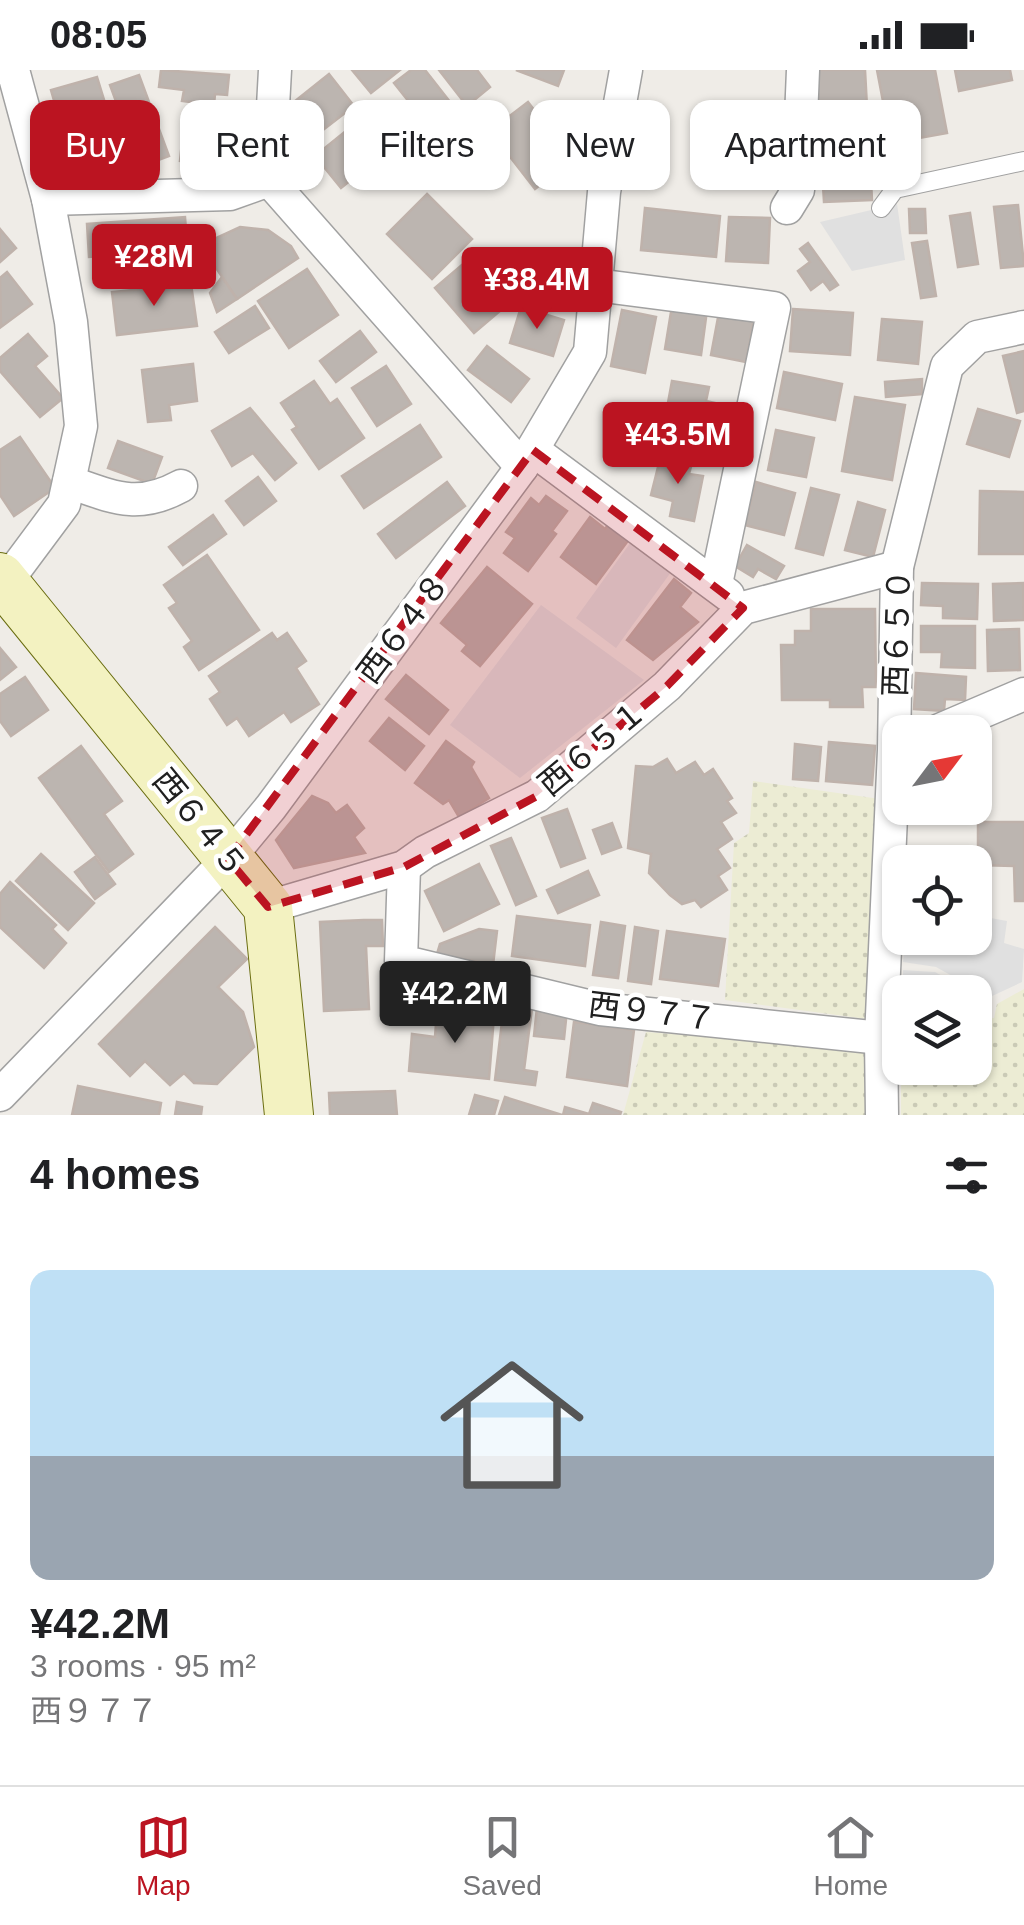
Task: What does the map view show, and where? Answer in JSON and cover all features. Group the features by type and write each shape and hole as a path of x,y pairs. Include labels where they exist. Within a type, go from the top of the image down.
{"street":[{"path":"2,584 64,504 81,426 70,322 48,200 13,70"},
{"path":"273,100 275,70"},
{"name":"西６４８","path":"0,1095 228,858 271,807 528,458 590,352 604,192 626,70"},
{"path":"787,208 798,190 803,70"},
{"path":"48,200 230,194 241,190"},
{"path":"278,190 528,458 716,584 743,608 896,567"},
{"path":"596,285 774,308 716,584"},
{"name":"西６５０","path":"897,715 896,567 946,366 977,337 1024,327"},
{"path":"69,482 112,497 136,500 158,498 181,486"},
{"name":"西６４５","path":"2,584 268,907 289,1115"},
{"name":"西６５１","path":"268,907 404,867 425,852 537,796 667,686 743,608"},
{"path":"975,715 1024,694"},
{"name":"西６５０","path":"882,1115 880,1038 893,825"},
{"name":"西９７７","path":"404,867 400,960 600,1009 880,1038"}],"lane":[{"path":"882,208 895,189 1024,161"}],"highlighted area":[{"path":"533,450 743,608 667,686 537,796 404,867 268,907 228,859"}],"green space":[{"path":"753,781 880,799 867,1019 725,1000 734,843 749,833"},
{"path":"1024,989 1024,1115 901,1115 901,1085 992,1085 992,1018 997,1004"},
{"path":"646,1032 870,1049 867,1115 623,1115"}],"shaded area":[{"path":"897,204 905,260 852,271 820,222"},
{"path":"631,542 671,572 616,648 576,618"},
{"path":"541,605 644,680 520,778 450,725"},
{"path":"992,918 1007,921 1004,943 1024,949 1022,982 992,996 992,975 950,975 936,967 903,962 904,955 992,955"},
{"path":"903,970 940,975 903,975"}],"building":[{"path":"161,70 229,75 227,95 215,94 214,100 182,100 184,90 159,87"},
{"path":"352,70 400,70 371,93"},
{"path":"411,70 425,70 449,100 408,100 394,83"},
{"path":"439,70 477,70 490,87 474,100 462,100"},
{"path":"516,70 564,70 558,86"},
{"path":"816,70 865,70 867,100 818,100"},
{"path":"877,70 935,70 947,133 921,138 921,100 883,100"},
{"path":"955,70 1010,70 1012,80 959,91"},
{"path":"329,74 349,100 344,100 344,114 324,129 324,100 296,100"},
{"path":"139,75 148,100 115,100 110,85"},
{"path":"97,77 104,100 54,100 51,90"},
{"path":"528,102 530,105 530,183 510,157 510,116"},
{"path":"160,132 169,156 160,159"},
{"path":"344,133 341,188 324,167 324,149"},
{"path":"823,190 871,190 872,200 824,202"},
{"path":"427,194 472,239 432,279 387,234"},
{"path":"1018,205 1024,266 1001,268 994,207"},
{"path":"645,208 720,216 716,257 641,250"},
{"path":"909,209 925,209 926,233 910,233"},
{"path":"970,213 978,264 958,267 950,216"},
{"path":"185,217 189,268 132,272 130,254 89,257 87,224"},
{"path":"729,217 770,218 768,263 726,261"},
{"path":"240,227 268,230 291,246 298,258 237,299 204,250 214,239"},
{"path":"0,229 16,248 0,262"},
{"path":"927,241 936,296 921,298 912,243"},
{"path":"808,243 838,285 830,290 823,281 811,290 798,271 810,262 800,249"},
{"path":"476,253 515,298 474,333 435,288"},
{"path":"307,269 338,315 289,348 258,301"},
{"path":"7,272 32,304 1,327 0,278"},
{"path":"222,277 237,299 217,312 210,293"},
{"path":"191,284 197,326 117,335 112,292"},
{"path":"255,306 269,328 229,353 215,332"},
{"path":"672,306 707,310 701,355 665,349"},
{"path":"521,307 564,320 553,356 510,343"},
{"path":"720,307 755,313 746,362 711,355"},
{"path":"793,309 853,313 850,355 790,351"},
{"path":"622,310 656,317 645,373 611,366"},
{"path":"882,319 922,322 918,364 878,360"},
{"path":"360,331 376,352 336,382 320,361"},
{"path":"28,334 47,356 35,366 63,398 40,417 0,371 0,358"},
{"path":"487,346 529,379 511,402 468,370"},
{"path":"1024,351 1024,411 1017,413 1003,356"},
{"path":"193,364 197,401 169,405 171,420 148,422 142,370"},
{"path":"386,366 411,404 377,426 352,388"},
{"path":"784,372 842,384 835,420 777,408"},
{"path":"922,379 922,394 886,397 885,382"},
{"path":"314,381 330,404 337,399 364,438 319,469 292,430 297,427 281,403"},
{"path":"672,381 709,387 706,401 728,406 723,430 702,425 700,437 663,430"},
{"path":"855,397 905,405 892,480 842,471"},
{"path":"250,408 296,463 275,480 253,453 232,466 212,431"},
{"path":"978,409 1020,421 1009,457 967,444"},
{"path":"420,425 441,457 364,508 342,476"},
{"path":"776,430 814,438 806,477 768,470"},
{"path":"20,437 55,488 14,516 0,495 0,450"},
{"path":"118,441 162,457 152,484 108,468"},
{"path":"661,455 692,463 689,474 703,476 694,521 670,516 673,501 651,495"},
{"path":"258,477 276,501 244,525 226,501"},
{"path":"447,482 465,506 396,558 378,534"},
{"path":"756,482 795,493 784,535 745,525"},
{"path":"811,488 839,495 823,555 796,548"},
{"path":"980,491 1024,492 1024,554 979,554"},
{"path":"546,496 567,511 552,531 556,534 528,571 504,553 515,538 506,532 531,498 539,505"},
{"path":"858,502 885,510 873,557 845,550"},
{"path":"213,515 226,534 183,565 169,547"},
{"path":"590,517 605,529 614,517 635,531 596,584 561,557"},
{"path":"747,545 784,566 776,579 758,569 753,577 735,566"},
{"path":"207,555 259,630 199,670 184,647 192,641 169,608 177,603 164,585"},
{"path":"487,567 532,604 480,666 462,651 467,645 441,623"},
{"path":"674,579 691,593 680,607 698,622 653,660 627,640"},
{"path":"922,583 978,584 977,619 943,618 943,606 921,605"},
{"path":"1023,583 1024,620 994,621 993,584"},
{"path":"811,609 875,609 876,687 862,687 863,707 830,707 830,700 782,700 781,645 795,645 795,631 811,631"},
{"path":"921,626 975,626 975,668 941,667 942,652 921,652"},
{"path":"1019,629 1020,670 988,671 987,630"},
{"path":"272,633 277,640 287,633 306,661 296,668 319,704 291,722 284,712 249,736 237,718 227,725 210,699 220,692 209,676"},
{"path":"0,648 16,667 0,680"},
{"path":"916,673 966,677 965,700 945,699 944,711 914,709"},
{"path":"406,675 448,710 429,734 386,699"},
{"path":"25,677 48,710 11,736 0,721 0,694"},
{"path":"389,718 424,746 405,770 370,741"},
{"path":"446,741 474,762 471,767 489,798 459,817 449,800 443,804 415,783"},
{"path":"829,742 875,746 872,785 826,781"},
{"path":"795,744 821,747 818,781 793,779"},
{"path":"81,746 122,801 104,814 133,854 109,872 39,778"},
{"path":"667,759 676,773 695,762 704,775 713,769 732,798 727,801 736,813 721,822 732,839 717,849 730,868 718,876 727,890 701,907 695,900 682,904 670,895 649,873 651,854 628,848 636,766 653,767"},
{"path":"312,796 328,803 336,813 347,805 364,828 354,837 365,853 294,868 276,840"},
{"path":"567,809 585,858 561,867 542,818"},
{"path":"1024,822 1024,901 1015,901 1014,866 992,865 992,845 978,845 978,825"},
{"path":"612,823 621,847 602,854 593,830"},
{"path":"511,838 536,896 516,905 491,846"},
{"path":"41,854 94,903 68,930 16,881"},
{"path":"95,857 115,884 95,899 75,872"},
{"path":"479,864 499,904 444,931 425,891"},
{"path":"588,871 599,895 558,913 547,890"},
{"path":"10,882 56,925 52,929 66,943 44,968 0,927 0,894"},
{"path":"517,916 590,925 585,966 512,956"},
{"path":"382,920 383,946 366,946 369,1009 324,1011 320,922"},
{"path":"601,922 625,926 618,978 593,975"},
{"path":"215,927 247,959 218,987 243,1012 254,1047 217,1084 194,1083 184,1073 170,1085 145,1061 130,1076 99,1044"},
{"path":"635,927 658,931 651,984 628,981"},
{"path":"479,929 497,931 493,965 437,954 440,944"},
{"path":"667,931 725,939 718,986 660,979"},
{"path":"504,1005 532,1008 524,1070 537,1072 535,1085 495,1080"},
{"path":"537,1007 567,1010 564,1039 534,1036"},
{"path":"437,1010 494,1016 489,1079 409,1071 412,1034 435,1037"},
{"path":"574,1022 634,1030 627,1086 567,1077"},
{"path":"78,1086 161,1103 159,1115 72,1115"},
{"path":"395,1091 397,1115 330,1115 329,1093"},
{"path":"475,1095 498,1101 494,1115 469,1115"},
{"path":"505,1097 562,1115 499,1115"},
{"path":"177,1102 202,1107 201,1115 175,1115"},
{"path":"593,1103 621,1112 620,1115 563,1115 565,1107 589,1114"}]}
